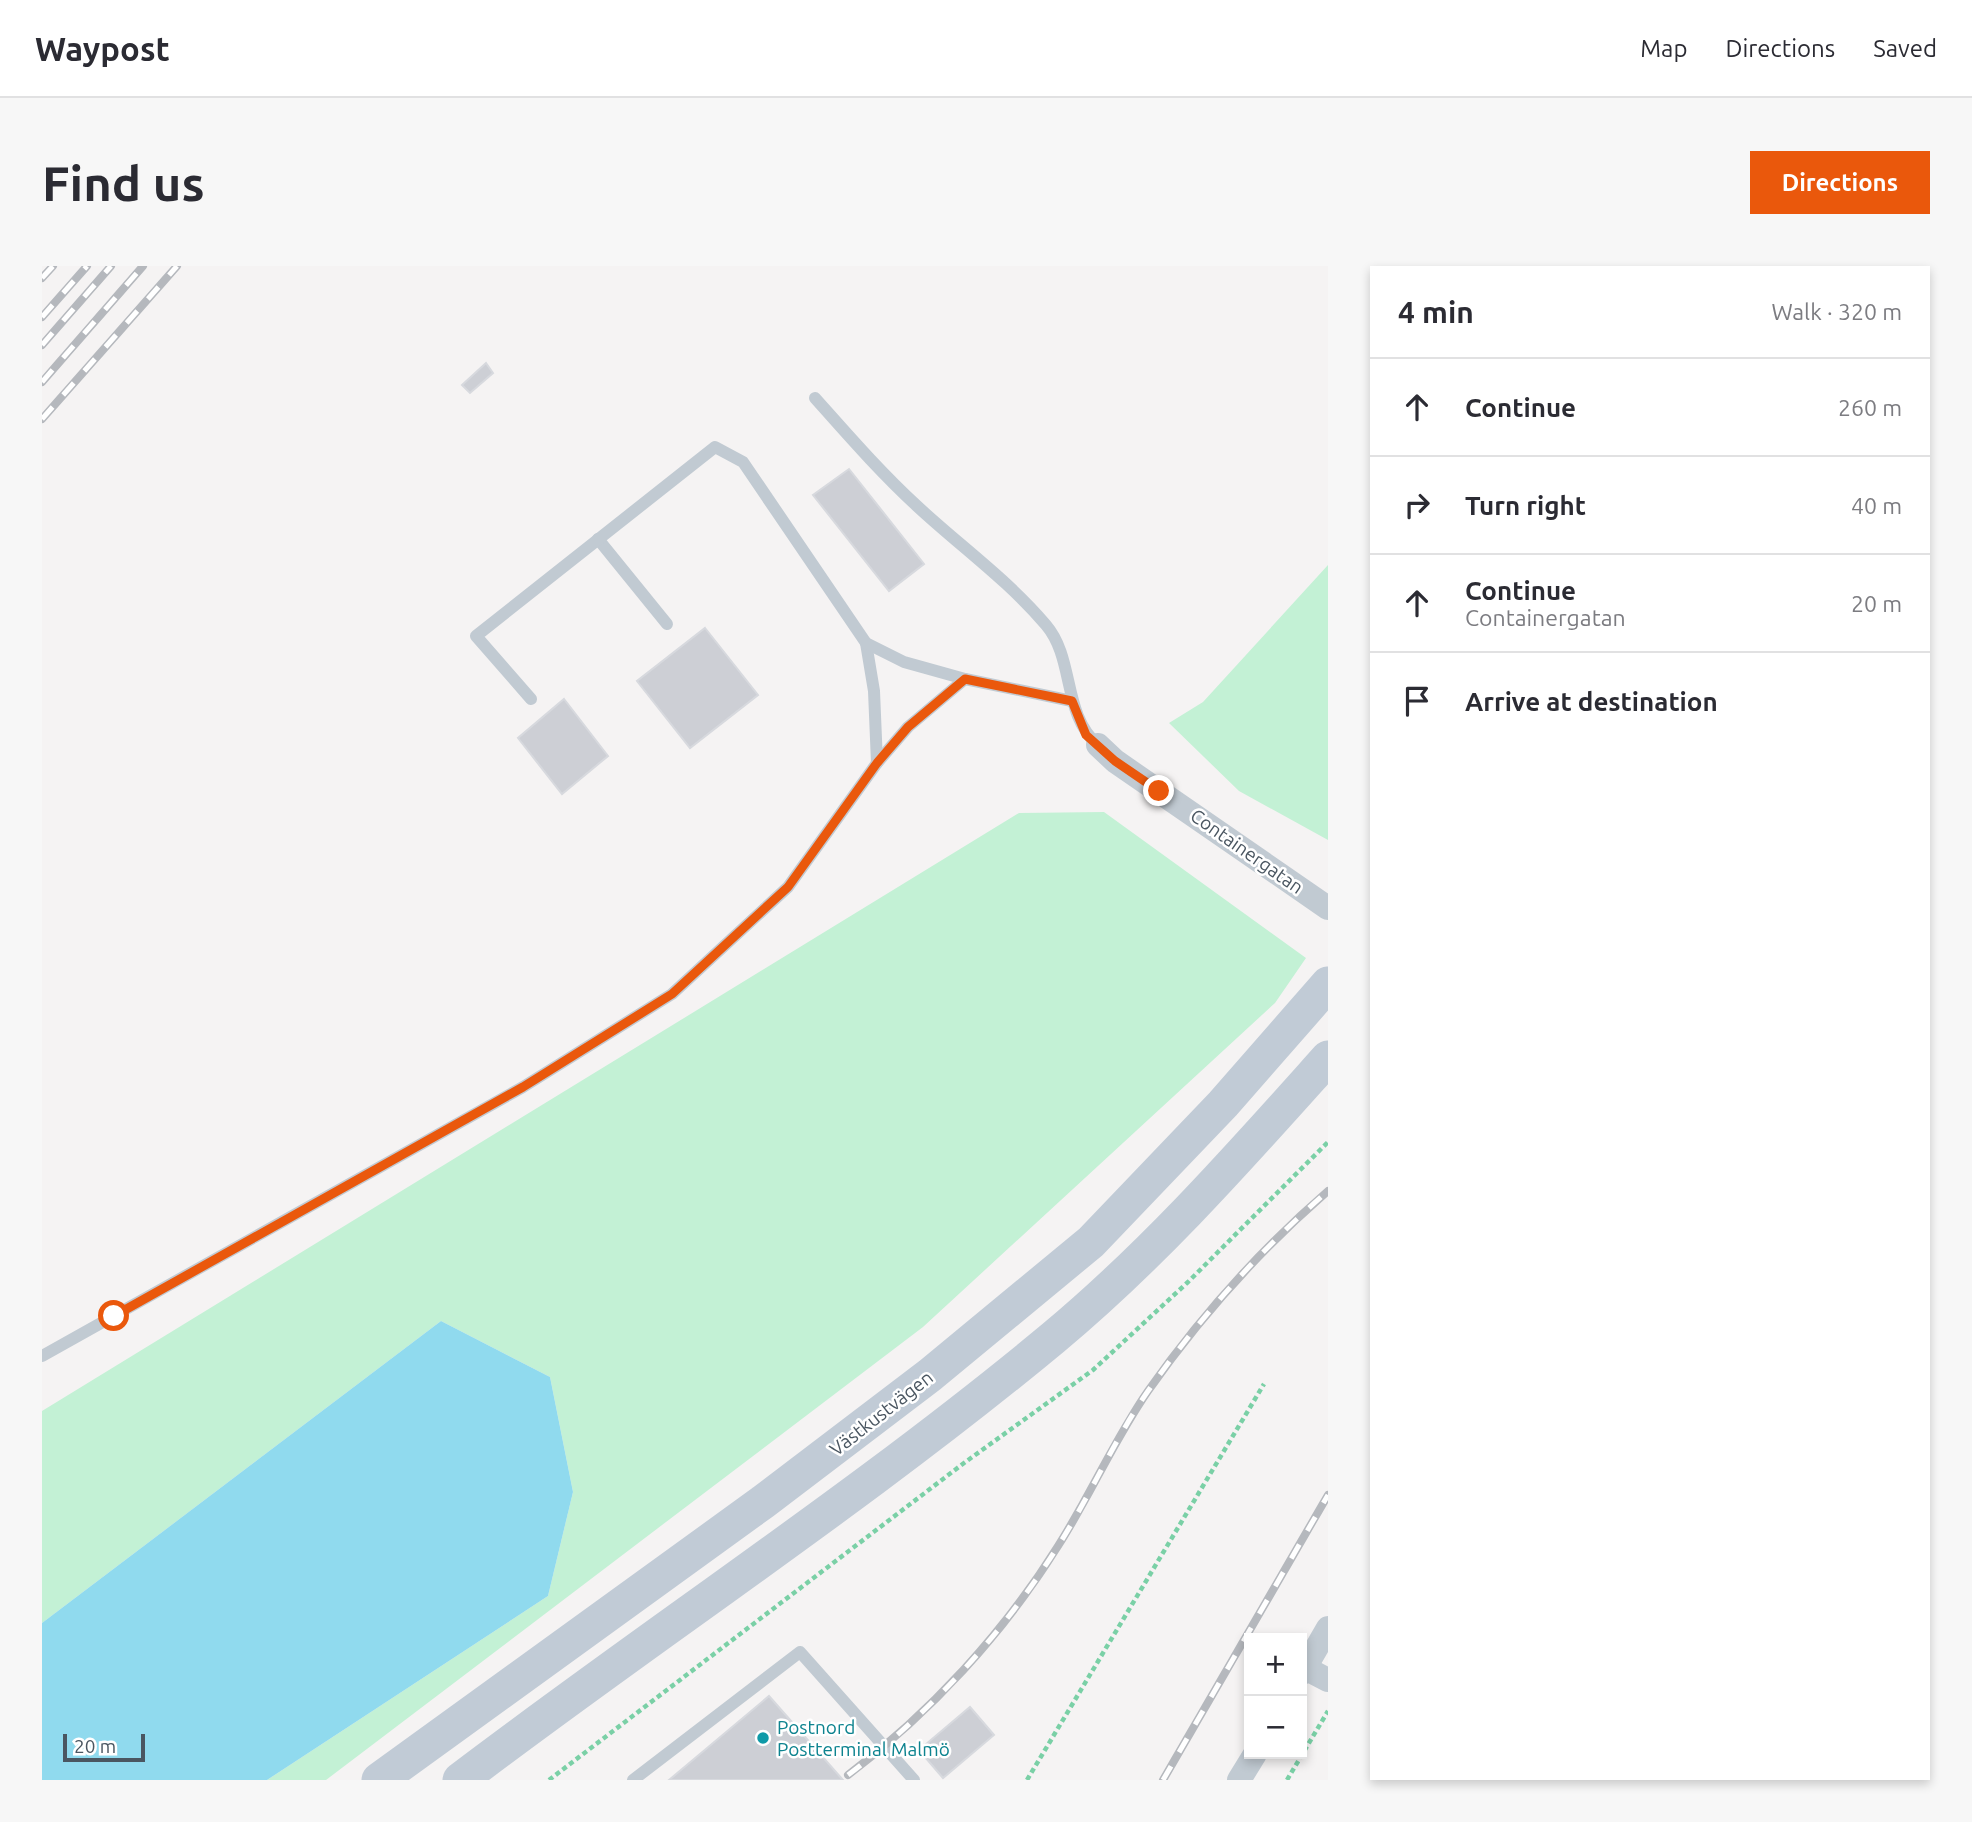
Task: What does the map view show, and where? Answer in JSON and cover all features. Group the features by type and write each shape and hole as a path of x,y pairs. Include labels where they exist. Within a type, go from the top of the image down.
{"main road":[{"name":"Västkustvägen","path":"379,1780 763,1503 930,1375 1091,1242 1223,1104 1328,984"},
{"path":"460,1780 886,1467 1054,1337 1173,1227 1328,1058"},
{"path":"361,1780 435,1740"}],"street":[{"name":"Containergatan","path":"1098,745 1115,761 1328,908"},
{"path":"1307,1663 1328,1628"},
{"path":"1307,1672 1328,1680"},
{"path":"1239,1780 1252,1759"}],"lane":[{"path":"815,398 869,460 919,508 986,562 1048,628 1068,677 1072,701 1086,735 1098,745"},
{"path":"531,699 476,636 715,447 743,462 866,643 874,691 877,763"},
{"path":"598,540 667,624"},
{"path":"866,643 904,662 965,679 1072,701"},
{"path":"42,1356 523,1087 672,994 788,887 877,763 908,727 965,679"},
{"path":"633,1780 800,1652 914,1780"}],"path":[{"path":"549,1780 964,1462 1093,1370 1188,1283 1328,1142"},
{"path":"1027,1780 1264,1384"},
{"path":"1287,1780 1328,1710"}],"green space":[{"path":"1328,565 1328,840 1239,791 1169,723 1203,702"},
{"path":"1104,812 1306,958 1275,1003 923,1327 326,1780 267,1780 548,1596 573,1492 550,1377 441,1321 42,1623 42,1411 1019,813"}],"water":[{"path":"441,1321 550,1377 573,1492 548,1596 267,1780 42,1780 42,1623"}],"building":[{"path":"486,363 493,373 470,393 462,385"},
{"path":"849,469 924,564 889,591 813,495"},
{"path":"705,628 758,695 690,748 637,681"},
{"path":"564,699 608,756 562,794 518,738"},
{"name":"Postnord Postterminal Malmö","path":"769,1696 843,1780 669,1780"},
{"path":"970,1707 994,1735 943,1778 919,1750"}],"railway":[{"path":"42,278 53,266"},
{"path":"42,317 87,266"},
{"path":"42,345 111,266"},
{"path":"42,382 143,266"},
{"path":"42,419 177,266"},
{"path":"848,1775 936,1699 989,1641 1037,1579 1081,1508 1124,1429 1168,1364 1210,1311 1255,1261 1328,1191"},
{"path":"1163,1780 1328,1495"}],"place":[{"name":"Postnord Postterminal Malmö","path":"763,1738"}],"route":[{"path":"114,1316 523,1087 672,994 788,887 877,763 908,727 965,679 1028,695 1072,701 1086,735 1115,761 1159,791"}]}
